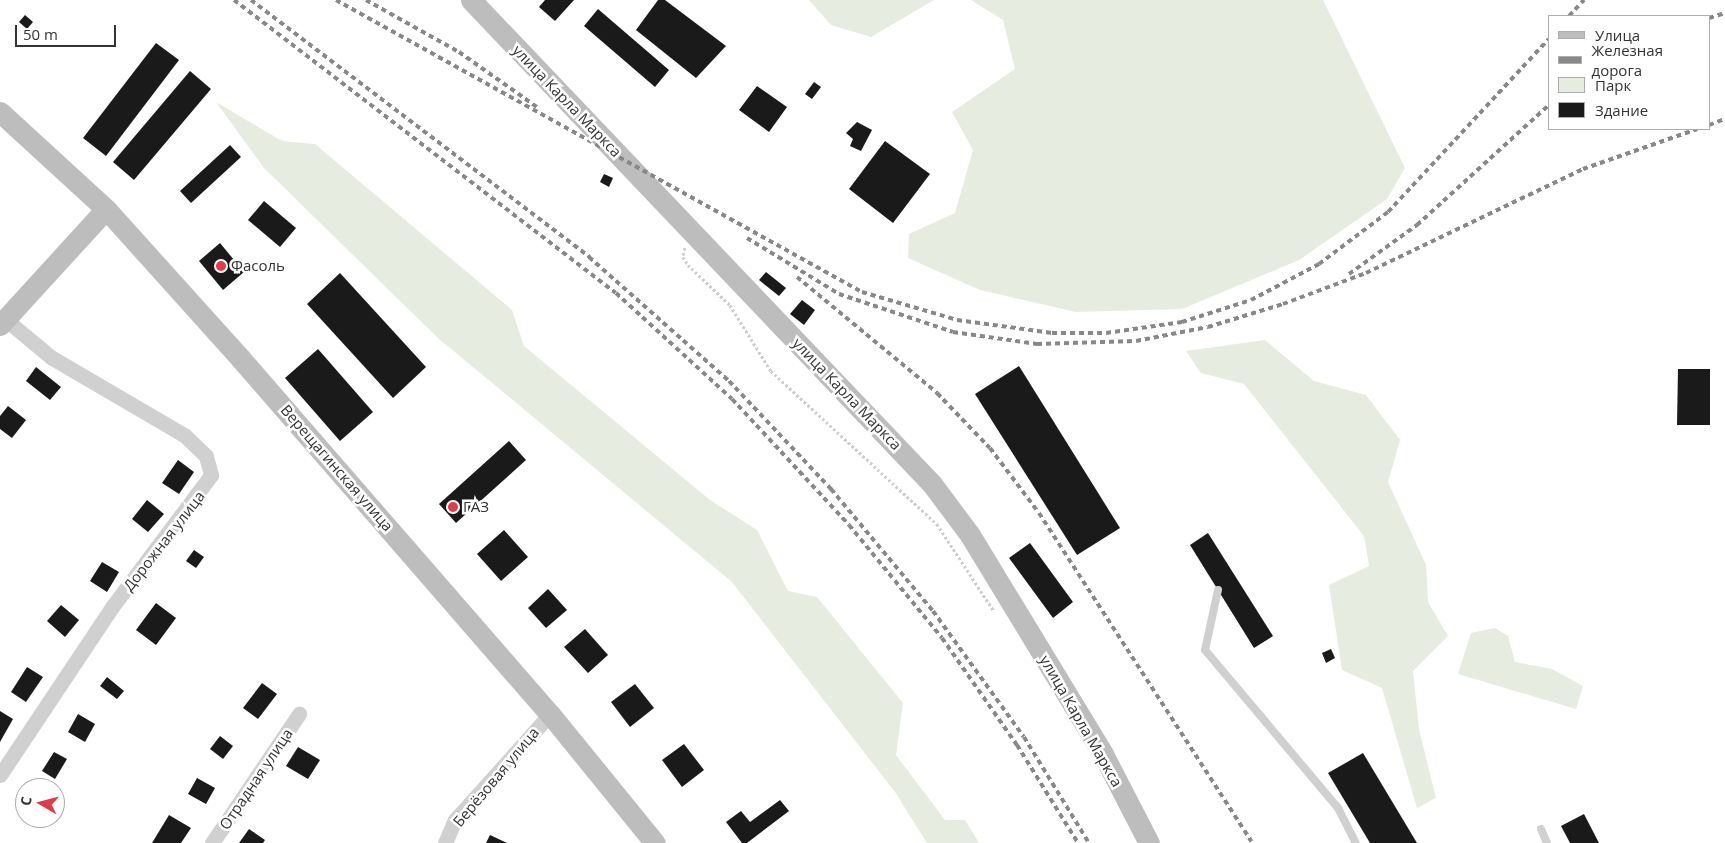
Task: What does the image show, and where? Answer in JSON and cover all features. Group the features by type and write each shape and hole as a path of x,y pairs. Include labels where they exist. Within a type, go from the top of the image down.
{"main road":[{"name":"улица Карла Маркса","path":"471,0 697,239 918,467 950,506 1103,754 1149,843"},
{"name":"Верещагинская улица","path":"0,112 106,209 550,714 655,843"},
{"path":"3,322 106,209"}],"street":[{"name":"Дорожная улица","path":"0,775 112,607 211,475 206,456 184,435 52,358 3,322"},
{"name":"Отрадная улица","path":"212,843 299,714"},
{"name":"Берёзовая улица","path":"445,843 455,820 550,714"}],"lane":[{"path":"1218,590 1205,650 1338,808 1356,843"},
{"path":"1542,829 1547,843"}],"path":[{"path":"697,239 683,251 683,257 730,305 771,371 938,524 998,616"}],"green space":[{"path":"809,0 934,0 871,37 831,25"},
{"path":"971,0 1323,0 1405,168 1387,199 1299,260 1182,309 1076,312 980,290 908,258 909,234 955,213 973,150 952,112 1015,69 1003,20"},
{"path":"216,102 282,141 315,144 512,310 524,346 710,500 757,530 788,591 817,597 903,703 896,755 945,820 965,820 979,843 927,843 895,792 732,582 438,338 264,168"},
{"path":"1265,340 1314,381 1366,395 1400,440 1388,482 1426,565 1428,602 1448,636 1413,671 1419,729 1436,798 1417,808 1382,688 1342,670 1329,585 1369,566 1364,536 1244,384 1201,373 1186,351"},
{"path":"1495,628 1508,636 1515,662 1552,669 1583,686 1576,709 1458,674 1471,633"}],"building":[{"path":"545,0 574,0 555,21 539,7"},
{"path":"658,0 665,0 726,46 696,78 636,30"},
{"path":"598,9 669,70 655,87 584,26"},
{"path":"25,15 33,22 27,29 19,22"},
{"path":"156,43 179,60 106,156 83,138"},
{"path":"190,71 211,89 134,180 113,162"},
{"path":"814,82 821,87 812,99 805,94"},
{"path":"757,86 787,107 769,132 739,110"},
{"path":"857,122 872,130 861,151 850,146 853,139 846,133"},
{"path":"885,141 930,174 893,223 849,189"},
{"path":"230,145 241,157 191,203 180,191"},
{"path":"604,174 613,178 609,187 600,182"},
{"path":"264,201 296,228 280,247 248,220"},
{"path":"220,243 244,272 223,290 199,261"},
{"path":"766,272 786,288 779,296 759,280"},
{"path":"340,273 426,367 393,398 307,304"},
{"path":"802,300 815,310 804,325 790,314"},
{"path":"318,349 373,412 340,441 285,378"},
{"path":"1019,366 1120,528 1077,555 975,394"},
{"path":"36,367 61,387 50,400 26,381"},
{"path":"1678,369 1710,369 1710,425 1677,425"},
{"path":"8,406 26,420 12,438 0,429 0,416"},
{"path":"509,441 526,460 456,523 439,504"},
{"path":"178,460 194,472 179,494 162,483"},
{"path":"147,500 164,514 148,532 132,519"},
{"path":"504,530 528,557 501,581 477,554"},
{"path":"1208,533 1273,636 1254,648 1190,545"},
{"path":"1030,543 1073,602 1053,618 1009,558"},
{"path":"194,550 204,557 196,568 186,561"},
{"path":"102,562 119,572 107,592 90,581"},
{"path":"548,589 567,610 546,628 528,608"},
{"path":"156,603 176,618 156,645 136,630"},
{"path":"61,605 79,620 65,637 47,621"},
{"path":"585,629 608,655 588,673 564,647"},
{"path":"1331,649 1335,658 1326,663 1322,653"},
{"path":"27,667 43,677 26,702 11,692"},
{"path":"107,677 124,691 117,699 100,686"},
{"path":"262,683 277,694 258,719 243,708"},
{"path":"635,684 654,708 630,727 611,702"},
{"path":"0,711 13,719 0,742"},
{"path":"78,714 95,724 85,742 68,732"},
{"path":"220,736 233,746 223,759 210,749"},
{"path":"684,744 704,770 682,787 662,760"},
{"path":"298,747 320,760 308,779 286,766"},
{"path":"54,752 67,759 56,778 42,771"},
{"path":"1363,753 1417,843 1370,843 1328,773"},
{"path":"197,778 215,788 206,804 188,794"},
{"path":"780,800 789,811 747,843 742,843 726,822 741,811 750,822"},
{"path":"1584,814 1599,843 1570,843 1561,826"},
{"path":"169,815 191,828 181,843 152,843"},
{"path":"249,829 265,840 263,843 239,843"},
{"path":"490,835 507,843 486,843"}],"railway":[{"path":"234,0 616,293 732,399 849,525 942,638 1017,745 1078,843"},
{"path":"251,0 589,257 729,381 831,489 933,611 1024,737 1089,843"},
{"path":"336,0 862,292 957,320 1052,333 1106,333 1182,322 1251,300 1319,264 1388,212 1548,40"},
{"path":"366,0 459,52 537,107"},
{"path":"1570,15 1584,0"},
{"path":"1710,18 1725,13"},
{"path":"1349,274 1417,225 1548,106"},
{"path":"1710,125 1725,119"},
{"path":"747,238 839,294 953,332 1037,344 1136,341 1208,327 1283,304 1366,273 1583,169 1694,130"},
{"path":"797,277 937,393 990,448 1039,513 1251,841"}],"place":[{"name":"Фасоль","path":"221,266"},
{"name":"ГАЗ","path":"453,507"}]}
